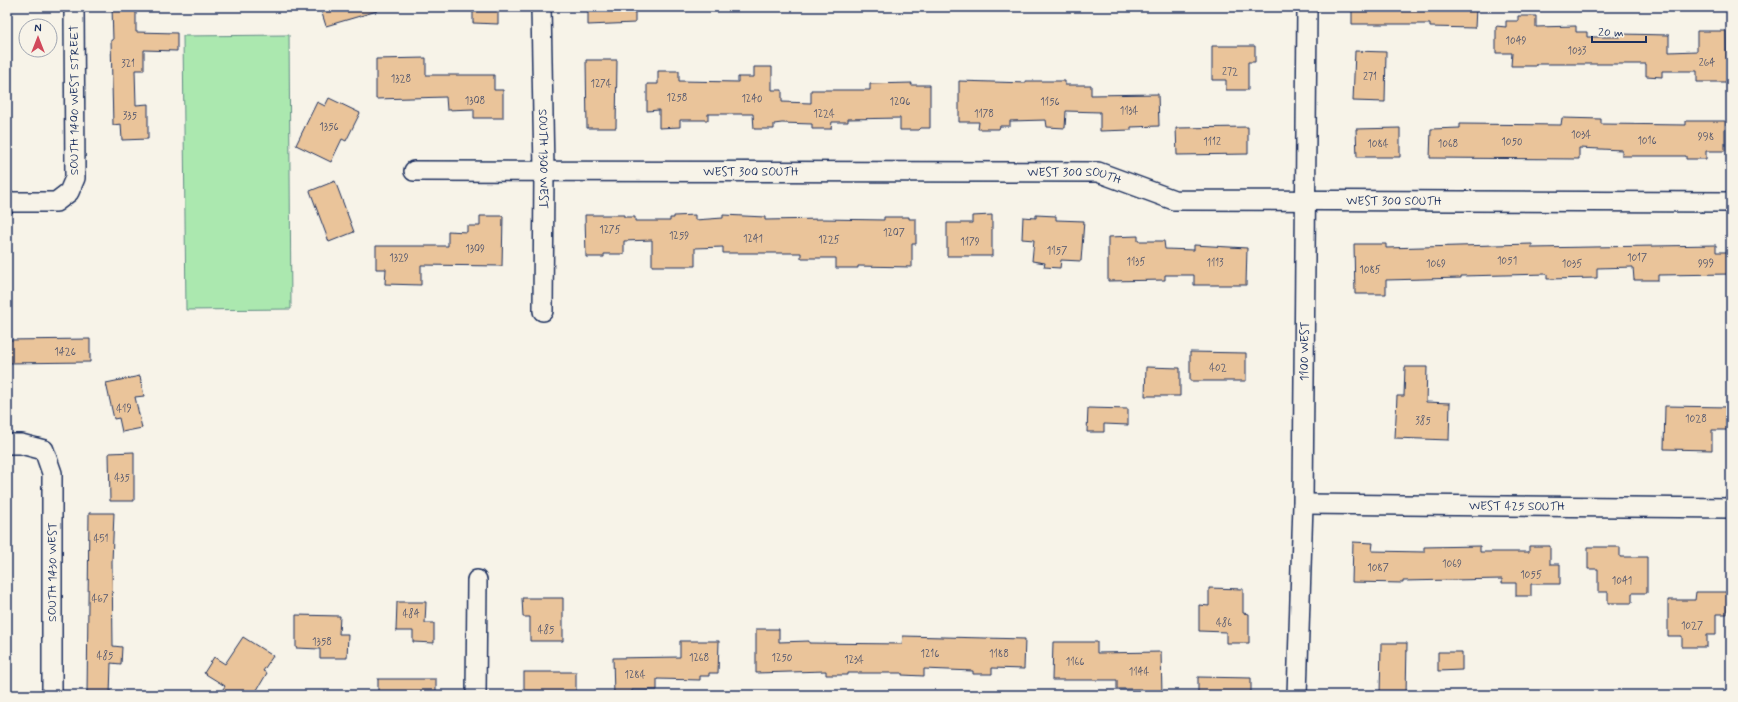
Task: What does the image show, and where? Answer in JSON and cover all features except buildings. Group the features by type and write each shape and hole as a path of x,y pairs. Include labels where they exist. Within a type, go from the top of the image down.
{"street":[{"name":"SOUTH 1400 WEST STREET","path":"7,202 56,202 68,192 75,178 74,7"},
{"name":"SOUTH 1300 WEST","path":"541,7 544,171 543,311"},
{"name":"1100 WEST","path":"1297,695 1303,504 1307,7"},
{"name":"WEST 300 SOUTH","path":"414,171 1098,172 1174,200 1731,202"},
{"name":"SOUTH 1430 WEST","path":"7,444 21,444 44,450 52,473 52,695"},
{"name":"WEST 425 SOUTH","path":"1303,504 1731,508"},
{"path":"476,695 477,580"}],"green space":[{"path":"289,35 291,309 186,310 183,36"}]}
